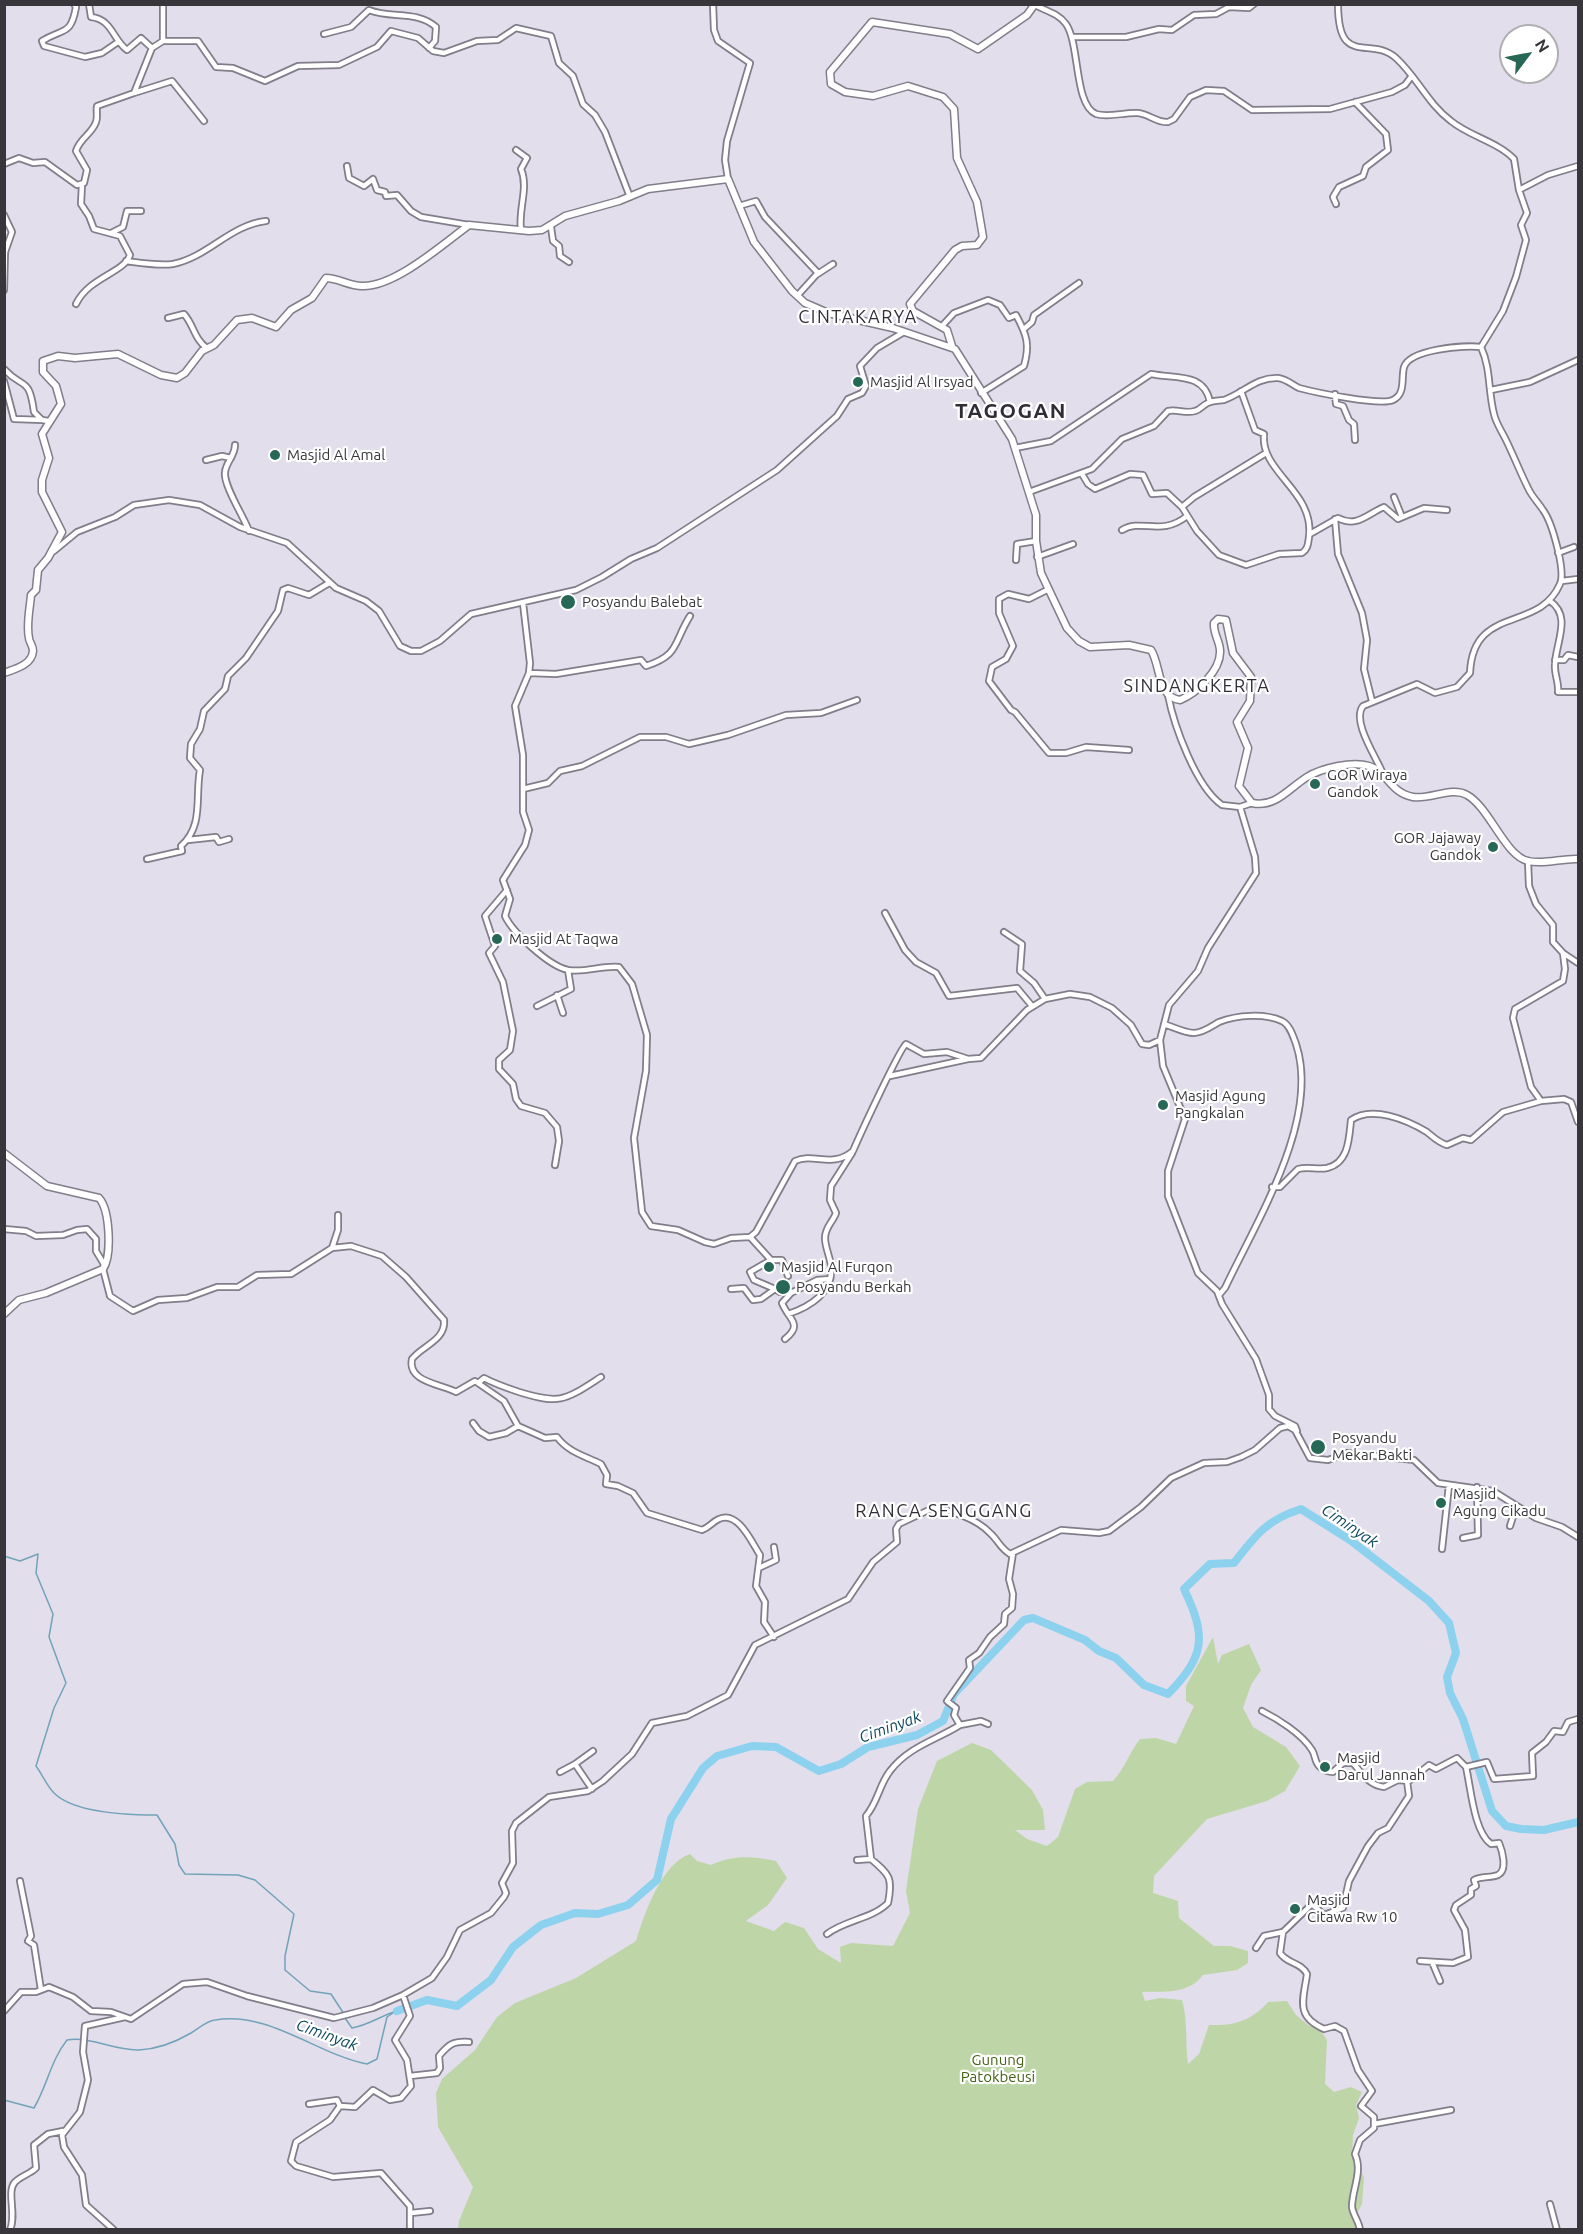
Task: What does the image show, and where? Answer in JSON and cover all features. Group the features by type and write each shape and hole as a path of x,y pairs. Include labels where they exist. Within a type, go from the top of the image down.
{"main road":[{"path":"1035,5 1027,15 978,49 950,34 872,22 830,72 831,84 845,92 873,96 909,86 943,97 954,109 957,158 977,202 983,232 979,243 955,250 910,304 913,311 942,326 950,334 952,346 1003,423 1015,448 1036,515 1038,557 1047,590 1067,628 1084,644 1098,648 1128,645 1151,650 1168,695 1175,700 1184,699 1214,672 1220,650 1214,623 1220,619 1226,620 1233,653 1251,677 1250,701 1237,722 1248,748 1240,790 1252,803 1263,805 1273,802 1307,778 1330,769 1366,765 1384,777 1397,790 1412,797 1455,792 1468,795 1484,810 1513,850 1528,861 1578,859"},
{"path":"4,673 26,663 31,657 33,650 28,639 31,595 36,590 38,570 48,558 62,532 41,486 49,458 42,434 46,421 56,415 61,400 56,386 43,372 41,366 44,360 58,356 75,358 121,354 161,375 174,378 182,376 207,348 214,345 240,319 252,318 276,327 291,310 312,298 326,278 362,286 386,281 434,253 469,225 521,230 551,227 565,216 654,188 728,179 754,242 796,296 828,313 952,346"},
{"path":"4,1153 47,1186 92,1195 103,1203 108,1214 108,1254 104,1267 46,1293 19,1300 4,1314"}],"street":[{"path":"74,4 76,7 71,26 66,32 42,41 44,46 85,57 111,50 112,45 118,42"},
{"path":"88,4 92,17 102,19 116,34 118,42 128,50 142,39 152,48"},
{"path":"163,4 163,41"},
{"path":"713,4 714,30 718,41 750,63 727,141 725,167 728,179"},
{"path":"1072,37 1126,37 1158,28 1172,30 1194,15 1216,14 1229,7 1249,8 1254,4"},
{"path":"1338,4 1337,25 1348,42 1359,48 1391,55 1436,108 1451,121 1512,157 1527,213 1521,225 1524,232 1519,266 1503,311 1481,347"},
{"path":"1035,5 1055,13 1067,25 1072,37 1085,103 1091,111 1100,115 1140,113 1168,122 1174,119 1190,97 1211,90 1224,91 1256,110 1330,109 1398,89 1411,77"},
{"path":"324,34 349,28 369,10 381,15 407,15 424,19 436,27 435,41 429,48"},
{"path":"134,93 152,48 163,41 198,41 216,67 233,68 265,81 298,66 339,65 377,47 391,31 418,38 435,52 448,52 477,41 498,40 516,28 551,36 560,63 573,76 583,104 595,115 605,132 630,197"},
{"path":"76,304 88,286 126,261 130,255 127,245 120,236 100,232 93,227 81,204 82,184 87,170 76,151 81,140 92,130 97,120 96,106 172,81 204,121"},
{"path":"1336,204 1333,197 1336,190 1363,176 1366,167 1388,150 1386,134 1355,102"},
{"path":"516,150 527,158 521,169 526,184 521,199 521,230"},
{"path":"4,164 19,158 33,163 45,162 77,185 82,184"},
{"path":"346,166 348,177 364,186 373,179 377,190 385,192 386,196 397,195 415,214 469,225"},
{"path":"1519,190 1548,175 1578,166"},
{"path":"739,206 756,201 765,217 818,273"},
{"path":"111,233 123,227 127,211 141,212"},
{"path":"4,215 12,232 5,252 4,290"},
{"path":"126,261 174,264 213,245 244,225 266,221"},
{"path":"551,227 553,241 559,246 560,256 569,262"},
{"path":"796,296 818,273 833,264"},
{"path":"1024,329 1032,322 1034,315 1079,283"},
{"path":"942,326 954,313 988,300 1000,305 1007,317 1016,315 1024,329 1029,349 1024,366 981,393"},
{"path":"168,318 184,314 194,327 197,339 207,348"},
{"path":"48,558 62,543 77,532 115,517 134,505 178,501 206,507 249,531 287,543 329,583 366,601 379,611 400,646 416,651 440,641 471,614 576,590 674,538 777,470 837,416 848,399 864,390 866,386 860,366 882,345 896,339 904,332"},
{"path":"1029,492 1082,474 1101,461 1122,440 1154,426 1168,411 1195,411 1210,402 1225,399 1258,381 1278,378 1300,388 1375,403 1391,401 1400,392 1404,368 1413,358 1460,347 1481,347"},
{"path":"1384,777 1359,718 1359,710 1372,701 1417,684 1435,693 1457,687 1470,673 1476,643 1490,628 1529,613 1550,601 1562,581 1558,553 1544,511 1530,494 1496,422 1487,364 1481,347"},
{"path":"1491,390 1530,382 1578,360"},
{"path":"5,371 26,385 33,398 34,412 46,421"},
{"path":"1015,448 1051,441 1151,374 1197,380 1206,389 1210,402"},
{"path":"4,381 7,399 15,420 46,421"},
{"path":"1082,474 1088,484 1095,489 1130,474 1143,476 1153,495 1167,493 1182,507 1212,550 1243,564 1283,554 1302,553 1307,547 1310,519 1305,507 1266,453 1264,434 1255,430 1241,390"},
{"path":"1335,394 1336,402 1343,406 1348,418 1354,423 1355,440"},
{"path":"235,445 225,470 225,482 249,531"},
{"path":"1182,507 1202,492 1266,453"},
{"path":"206,460 222,456 231,458"},
{"path":"1394,497 1402,517"},
{"path":"1310,534 1335,519 1340,518 1346,523 1366,518 1384,507 1395,518 1424,508 1447,510"},
{"path":"1122,530 1131,526 1166,527 1187,516"},
{"path":"1335,519 1338,554 1362,613 1367,640 1364,669 1372,701"},
{"path":"1016,560 1017,544 1036,541"},
{"path":"1038,557 1073,544"},
{"path":"1558,553 1574,547"},
{"path":"1562,581 1578,579"},
{"path":"147,859 182,851 181,846 188,840 198,814 197,787 200,770 190,758 191,744 200,729 204,711 225,689 228,676 246,658 278,611 283,590 288,588 309,595 329,583"},
{"path":"1047,590 1029,599 1008,594 999,599 999,612 1013,646 1006,659 992,667 989,681 1049,753 1066,753 1086,747 1129,750"},
{"path":"1550,601 1555,604 1562,619 1555,660 1558,692 1578,692"},
{"path":"523,603 529,673 515,706 522,755 523,812 529,830 525,845 504,878 510,899 506,912 507,919 539,953 554,964 568,970 619,967 632,984 647,1035 648,1058 634,1138 642,1212 646,1222 654,1227 689,1233 707,1243 750,1237 756,1232 795,1161 834,1160 844,1158 853,1151"},
{"path":"529,673 556,674 641,660 646,666 669,656 690,616"},
{"path":"1555,660 1564,660 1568,655 1578,657"},
{"path":"1168,695 1185,751 1207,788 1222,805 1240,807 1252,803"},
{"path":"523,789 548,783 561,771 582,766 640,737 666,737 689,744 728,735 786,714 821,713 857,700"},
{"path":"1240,807 1255,857 1256,873 1208,948 1195,976 1169,1005 1160,1040 1163,1066 1185,1119 1168,1171 1167,1191 1198,1273 1219,1294 1222,1304 1249,1344 1269,1395 1269,1409 1275,1416 1296,1426 1297,1433"},
{"path":"188,840 216,837 219,842 229,839"},
{"path":"1528,861 1527,881 1533,899 1552,922 1553,942 1563,953 1578,963"},
{"path":"507,890 485,916 488,932 495,946 489,953 503,982 513,1031 511,1048 499,1060 499,1069 513,1084 516,1099 523,1109 545,1113 557,1127 559,1142 555,1165"},
{"path":"494,903 506,912"},
{"path":"885,913 905,950 916,962 936,973 949,996 1017,988 1032,1006"},
{"path":"1004,932 1022,944 1020,971 1034,983 1045,999"},
{"path":"1540,1101 1531,1087 1513,1012 1521,1004 1563,981 1565,969 1563,953"},
{"path":"537,1006 571,989 568,970"},
{"path":"890,1076 984,1057 1017,1019 1032,1006 1045,999 1070,994 1090,998 1123,1016 1142,1044 1149,1045 1160,1040"},
{"path":"557,995 563,1012"},
{"path":"1164,1024 1196,1033 1226,1020 1248,1016 1280,1020 1290,1029 1299,1053 1299,1094 1292,1145 1257,1225 1225,1288 1219,1294"},
{"path":"788,1314 817,1299 830,1279 831,1263 825,1238 827,1227 836,1213 830,1200 831,1186 853,1151 890,1076 900,1050 906,1044 924,1054 954,1053 968,1059"},
{"path":"1272,1187 1281,1186 1298,1168 1328,1168 1342,1157 1348,1145 1351,1120 1365,1114 1395,1117 1447,1145 1463,1138 1471,1141 1503,1113 1540,1101 1564,1099 1571,1102 1578,1122"},
{"path":"332,1248 338,1230 338,1215"},
{"path":"4,1229 26,1231 36,1236 63,1235 87,1229 96,1239 96,1251 104,1267 110,1296 133,1311 158,1300 187,1298 217,1287 238,1287 257,1275 291,1274 332,1248 351,1246 382,1256 442,1315 445,1325 429,1346 413,1357 411,1366 414,1372 432,1385 456,1392 473,1382 478,1383 504,1401 518,1426 545,1438 557,1437 562,1444 572,1448 583,1458 601,1464 607,1475 606,1484 618,1486 633,1493 647,1513 702,1530 722,1518 732,1519 748,1535 760,1555 756,1586 765,1602 764,1622 774,1637"},
{"path":"750,1237 771,1260"},
{"path":"788,1276 782,1260 771,1260 750,1272 754,1280 780,1293 788,1288 791,1293"},
{"path":"785,1339 794,1328 782,1303 791,1293 814,1281 830,1279"},
{"path":"731,1289 744,1288 753,1300 761,1299 775,1289"},
{"path":"478,1383 484,1378 536,1398 556,1400 575,1393 601,1377"},
{"path":"473,1423 483,1435 489,1437 506,1433 518,1426"},
{"path":"4,2011 21,1992 49,1987 58,1989 91,2011 111,2012 134,2018 183,1984 207,1982 247,1996 339,2018 404,1996 432,1978 447,1957 460,1930 491,1913 504,1897 506,1893 502,1883 513,1863 512,1831 516,1823 549,1797 592,1789 624,1762 652,1723 687,1716 728,1695 755,1645 851,1597 873,1562 897,1542 896,1529 899,1524 925,1511 938,1509 966,1518 987,1530 1003,1549 1013,1553 1061,1530 1099,1533 1109,1531 1141,1507 1171,1478 1204,1463 1227,1462 1241,1457 1255,1450 1284,1426 1292,1427 1307,1455 1314,1459 1332,1460 1347,1453 1414,1460 1433,1480 1449,1485 1477,1487 1493,1491 1516,1507 1578,1537"},
{"path":"1442,1549 1449,1485"},
{"path":"1463,1538 1478,1535 1477,1487"},
{"path":"1510,1526 1516,1507"},
{"path":"759,1568 776,1560 774,1547"},
{"path":"960,1725 954,1716 955,1707 948,1703 951,1693 970,1668 969,1660 979,1653 994,1633 1003,1626 1005,1614 1012,1608 1013,1594 1009,1579 1013,1553"},
{"path":"1262,1711 1281,1722 1307,1744 1313,1751 1317,1764 1326,1772 1334,1772 1346,1762 1354,1764 1357,1772 1384,1787 1400,1780 1407,1781 1429,1765 1436,1769 1460,1758 1466,1767 1477,1824 1486,1840 1491,1844 1499,1843 1503,1853 1503,1868 1496,1875 1474,1880 1476,1886 1471,1888 1471,1895 1456,1905 1454,1910 1465,1930 1468,1957 1453,1963 1420,1961"},
{"path":"1466,1767 1485,1761 1492,1778 1533,1776 1532,1753 1546,1742 1554,1731 1563,1732 1568,1722 1578,1719"},
{"path":"827,1934 838,1925 876,1911 888,1903 892,1887 888,1875 871,1859 869,1831 865,1818 876,1803 877,1794 889,1772 918,1746 932,1742 944,1732 960,1725 981,1721 988,1724"},
{"path":"560,1772 593,1751"},
{"path":"575,1764 592,1789"},
{"path":"1256,1948 1264,1936 1283,1932 1312,1904 1324,1915 1343,1908 1349,1881 1368,1846 1378,1833 1388,1828 1408,1796 1407,1781"},
{"path":"857,1860 871,1859"},
{"path":"20,1881 31,1936 28,1941 34,1946 41,1990"},
{"path":"1283,1932 1280,1953 1288,1960 1302,1966 1307,1974 1301,2004 1307,2017 1323,2029 1335,2026 1344,2031 1358,2070 1372,2091 1361,2106 1374,2117 1374,2124 1371,2133 1360,2140 1355,2154 1358,2174 1352,2206 1360,2229"},
{"path":"1432,1962 1440,1981"},
{"path":"340,2106 355,2108 373,2090 390,2100 401,2098 411,2086 407,2060 395,2040 408,2019 409,2007 404,1996"},
{"path":"114,2229 86,2205 82,2175 62,2142 63,2131 80,2112 88,2080 84,2045 85,2026 126,2017"},
{"path":"410,2076 437,2073 440,2068 439,2056 448,2045 452,2042 469,2042"},
{"path":"309,2104 319,2105 337,2100 340,2106"},
{"path":"340,2106 330,2120 296,2142 292,2150 292,2164 333,2177 381,2173 408,2203 411,2213 411,2229"},
{"path":"1374,2124 1451,2110"},
{"path":"10,2229 14,2208 10,2190 14,2182 36,2168 34,2145 48,2134 63,2131"},
{"path":"1550,2204 1557,2229"},
{"path":"411,2213 430,2211"}],"green space":[{"name":"Gunung Patokbeusi","path":"1213,1637 1218,1664 1222,1655 1249,1644 1261,1670 1251,1685 1243,1708 1253,1727 1286,1747 1300,1766 1285,1791 1267,1801 1207,1819 1154,1876 1153,1893 1178,1901 1179,1918 1214,1946 1230,1946 1248,1951 1248,1963 1237,1970 1203,1975 1183,1989 1142,1992 1145,2001 1160,1998 1182,2000 1188,2064 1199,2054 1209,2025 1242,2021 1255,2014 1268,2002 1287,2001 1296,2015 1308,2025 1321,2031 1327,2040 1325,2084 1334,2092 1351,2087 1362,2092 1356,2105 1359,2118 1353,2135 1352,2158 1364,2177 1362,2204 1355,2217 1356,2230 458,2229 473,2187 438,2127 436,2093 442,2079 475,2050 497,2017 515,2003 576,1978 636,1941 656,1891 663,1878 680,1859 690,1854 697,1861 711,1865 727,1859 743,1857 776,1861 787,1878 768,1905 746,1921 774,1931 785,1922 804,1928 818,1949 841,1963 840,1947 851,1943 893,1946 910,1913 906,1891 918,1809 937,1761 972,1743 991,1750 1032,1790 1043,1810 1045,1830 1015,1830 1027,1839 1047,1846 1058,1837 1075,1789 1087,1782 1113,1781 1140,1739 1156,1738 1176,1744 1194,1706 1186,1701 1186,1686"}],"waterway":[{"name":"Ciminyak","path":"397,2011 427,2000 457,2006 491,1980 513,1947 541,1925 575,1913 598,1914 628,1905 657,1880 671,1819 703,1768 717,1756 752,1746 776,1747 819,1771 841,1764 868,1747 917,1735 943,1721 954,1694 1024,1620 1033,1618 1085,1640 1099,1651 1116,1658 1144,1685 1168,1694 1189,1668 1198,1645 1199,1633 1196,1620 1184,1589 1210,1564 1234,1563 1262,1530 1279,1518 1301,1509 1350,1540 1429,1601 1449,1623 1456,1653 1447,1677 1450,1693 1463,1719 1492,1811 1506,1826 1521,1829 1544,1830 1578,1822"},
{"path":"4,1556 20,1561 38,1554 36,1573 53,1614 49,1637 66,1683 54,1708 36,1766 49,1787 63,1800 88,1809 157,1815 175,1844 179,1865 185,1874 238,1875 255,1880 294,1914 285,1956 285,1970 310,1991 331,1994 344,2014"},
{"path":"345,2018 352,2028 397,2011"},
{"name":"Ciminyak","path":"4,2100 34,2108 57,2056 67,2040 85,2040 139,2050 172,2043 205,2023 235,2019 274,2027 329,2052 367,2064 377,2059 387,2017 393,2013"}],"place":[{"name":"Masjid Al Irsyad","path":"858,382"},
{"name":"Masjid Al Amal","path":"275,455"},
{"name":"Posyandu Balebat","path":"568,602"},
{"name":"GOR Wiraya Gandok","path":"1315,784"},
{"name":"GOR Jajaway Gandok","path":"1493,847"},
{"name":"Masjid At Taqwa","path":"497,939"},
{"name":"Masjid Agung Pangkalan","path":"1163,1105"},
{"name":"Masjid Al Furqon","path":"769,1267"},
{"name":"Posyandu Berkah","path":"783,1287"},
{"name":"Posyandu Mekar Bakti","path":"1318,1447"},
{"name":"Masjid Agung Cikadu","path":"1441,1503"},
{"name":"Masjid Darul Jannah","path":"1325,1767"},
{"name":"Masjid Citawa Rw 10","path":"1295,1909"}],"district":[{"name":"CINTAKARYA","path":"858,317"},
{"name":"TAGOGAN","path":"1011,411"},
{"name":"SINDANGKERTA","path":"1197,686"},
{"name":"RANCA SENGGANG","path":"944,1511"}]}
